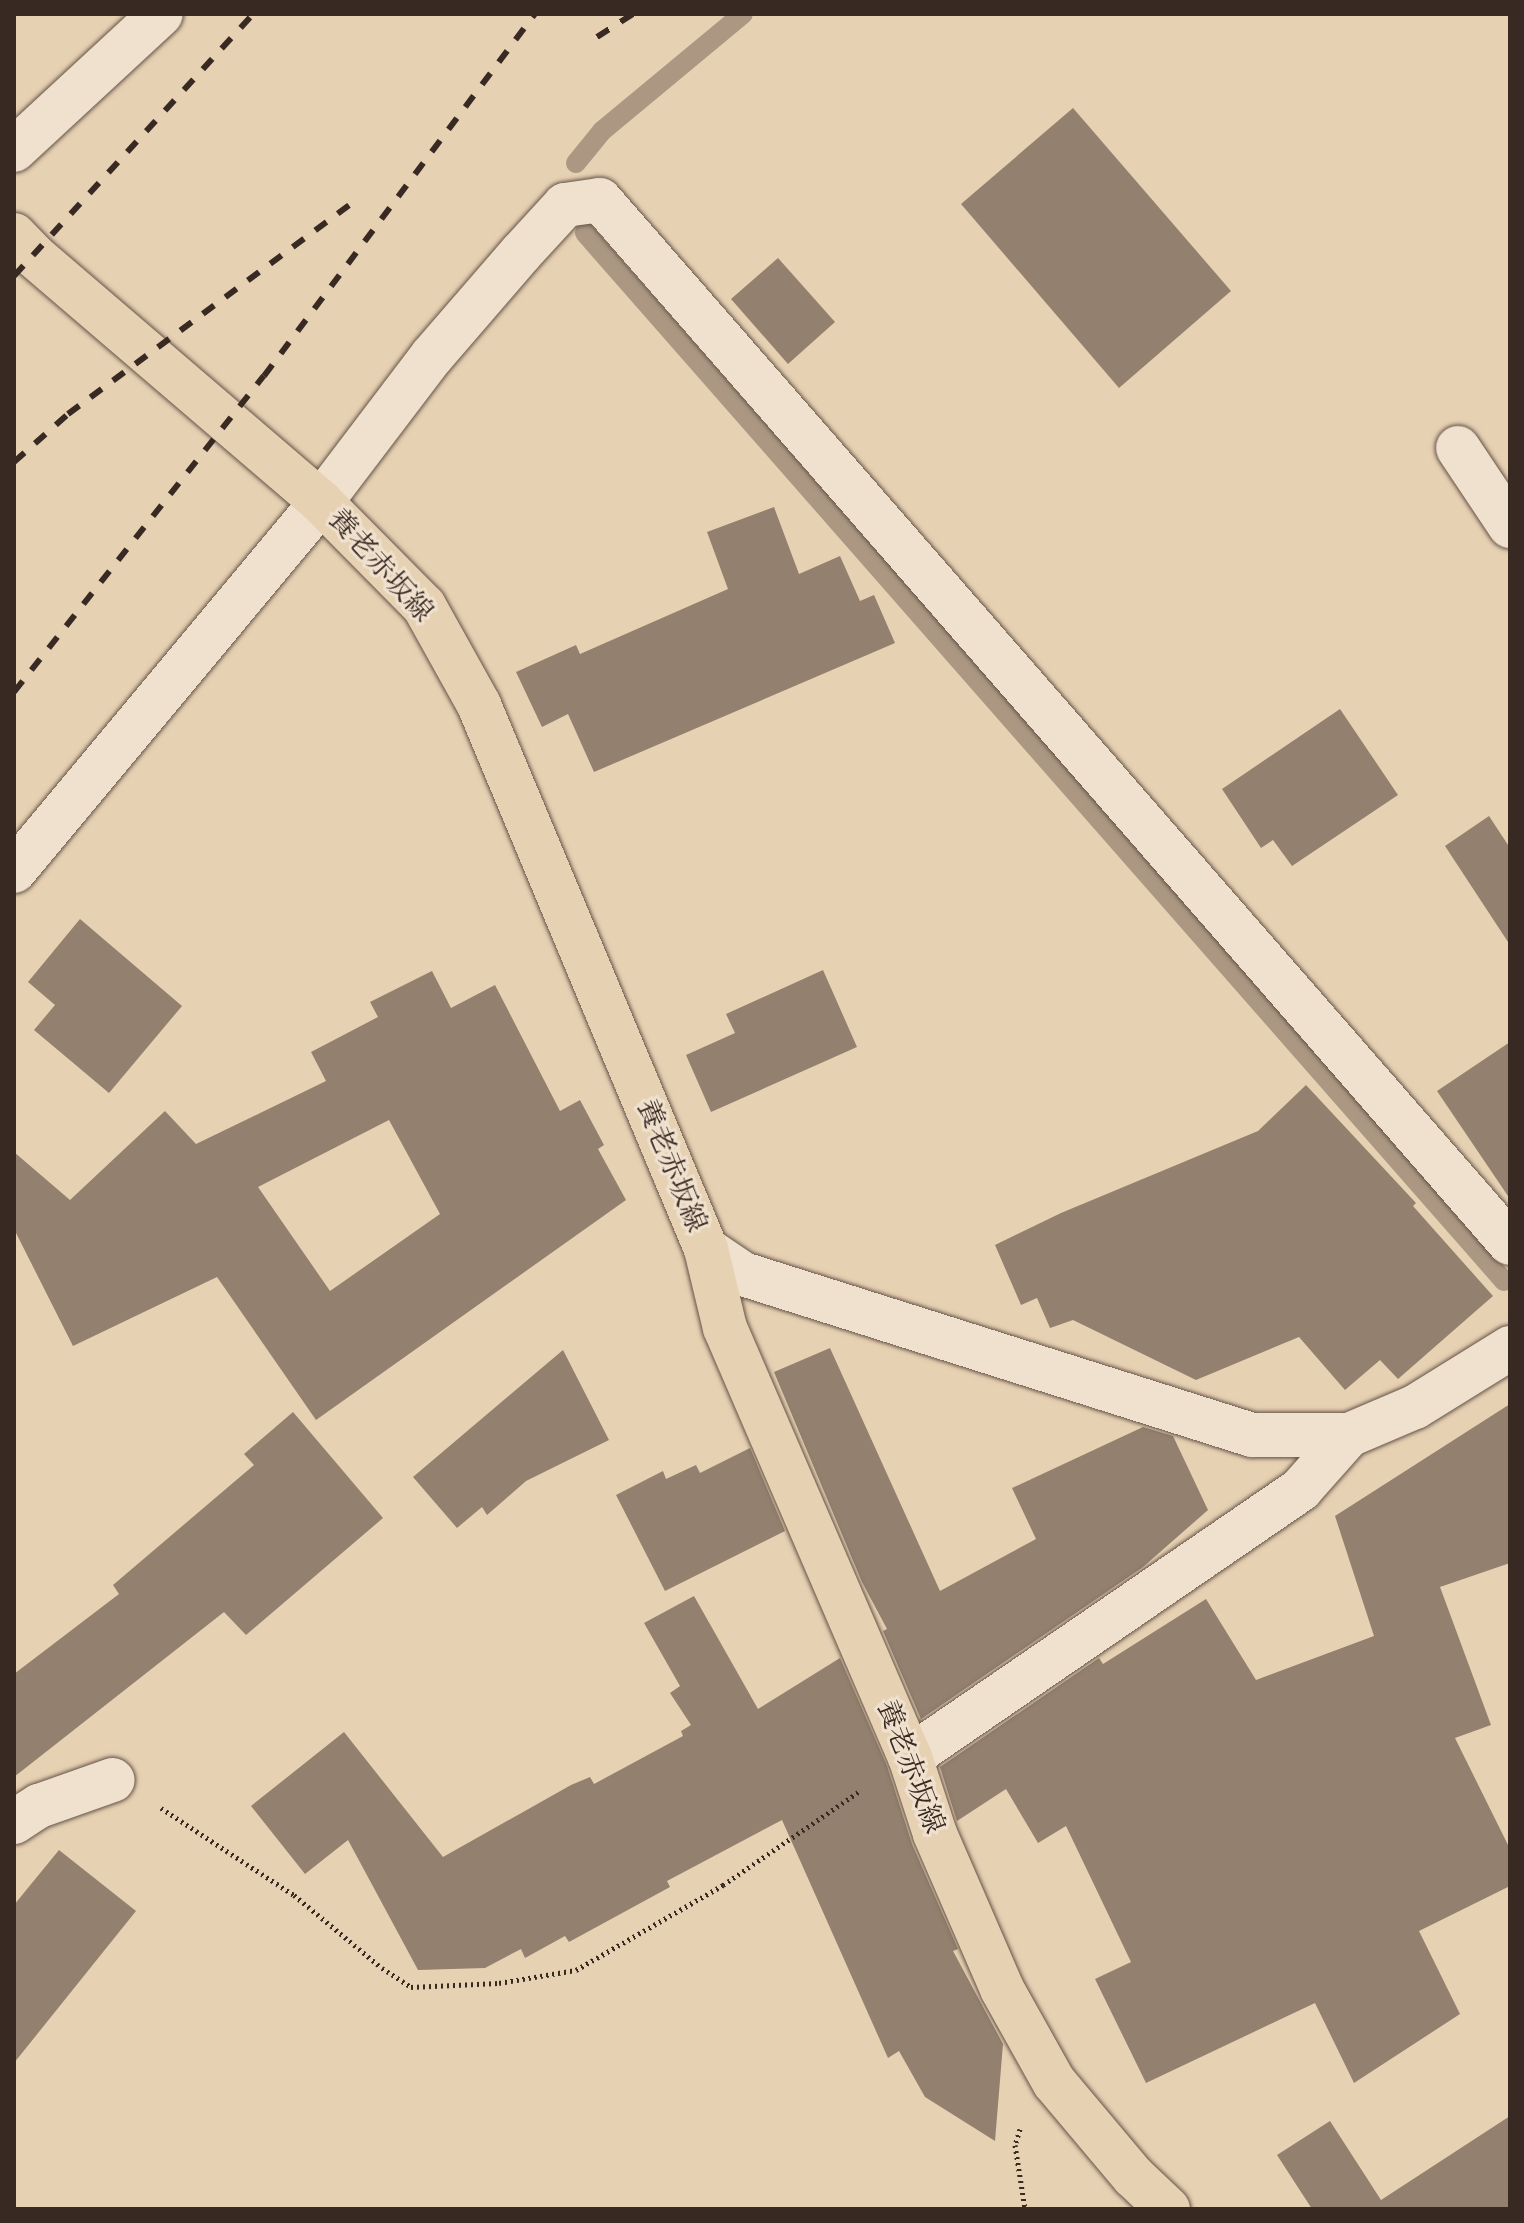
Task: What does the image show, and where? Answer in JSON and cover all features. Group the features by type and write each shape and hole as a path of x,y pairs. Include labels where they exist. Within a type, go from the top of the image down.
{"main road":[{"name":"養老赤坂線","path":"14,235 44,265 321,502 424,606 479,705 706,1249 725,1328 910,1757 935,1834 1002,1989 1054,2082 1133,2176 1168,2209"}],"street":[{"path":"14,150 161,14"},
{"path":"14,871 321,502 432,356 521,253 565,205 600,200 1510,1243"},
{"path":"1458,448 1510,526"},
{"path":"706,1249 743,1274 1252,1435 1349,1435 1415,1407 1510,1348"},
{"path":"910,1757 1301,1489 1349,1435"},
{"path":"14,1822 39,1806 113,1780"}],"path":[{"path":"113,1780 294,1895 382,1968 411,1987 499,1983 576,1970 723,1885 910,1757"}],"building":[{"path":"1073,108 1231,291 1119,388 961,204"},
{"path":"778,258 835,322 788,364 731,299"},
{"path":"774,507 799,574 840,556 860,601 874,595 895,643 594,772 568,714 542,727 516,672 576,645 580,654 728,589 707,532"},
{"path":"1340,709 1398,795 1292,866 1273,840 1261,848 1222,789"},
{"path":"1489,816 1510,848 1510,945 1445,846"},
{"path":"80,919 182,1006 109,1093 34,1030 55,1005 28,982"},
{"path":"823,970 857,1047 711,1112 686,1055 735,1033 726,1014"},
{"path":"432,971 451,1008 495,985 560,1111 580,1100 604,1145 598,1149 626,1200 316,1420 217,1277 73,1346 14,1229 14,1152 70,1200 165,1111 196,1144 326,1081 311,1052 378,1017 370,1002","holes":["389,1120 440,1214 330,1291 258,1187"]},
{"path":"1510,1042 1510,1199 1437,1091"},
{"path":"1306,1085 1416,1203 1413,1206 1493,1296 1398,1379 1380,1360 1345,1390 1299,1337 1196,1380 1073,1320 1050,1328 1037,1298 1021,1305 995,1245 1061,1213 1258,1131"},
{"path":"830,1348 940,1591 1036,1539 1012,1488 1143,1427 1173,1436 1208,1510 1143,1567 921,1719 883,1631 887,1629 862,1582 774,1372"},
{"path":"563,1350 609,1440 526,1481 487,1515 482,1507 457,1528 413,1477"},
{"path":"1510,1404 1510,1563 1440,1587 1491,1725 1455,1738 1510,1849 1510,1886 1419,1931 1460,2014 1354,2083 1315,2003 1146,2083 1095,1979 1131,1962 1066,1826 1038,1843 1006,1789 957,1821 940,1767 1099,1658 1103,1664 1206,1599 1256,1680 1374,1636 1335,1516"},
{"path":"293,1412 383,1518 246,1635 224,1612 14,1777 14,1674 119,1594 113,1585 254,1465 244,1454"},
{"path":"750,1448 785,1531 665,1591 616,1495 663,1471 666,1479 696,1465 700,1473"},
{"path":"694,1596 758,1709 840,1658 887,1766 912,1844 958,1949 953,1951 1003,2044 995,2141 925,2097 899,2051 888,2058 782,1820 667,1881 670,1887 569,1942 565,1936 525,1958 521,1949 485,1968 418,1970 348,1840 305,1874 251,1806 344,1732 443,1857 571,1785 590,1777 594,1784 683,1736 681,1731 691,1725 670,1693 680,1686 644,1623"},
{"path":"59,1850 136,1911 14,2063 14,1905"},
{"path":"1510,2116 1510,2209 1312,2209 1277,2155 1330,2121 1381,2200"}],"waterway":[{"path":"576,163 602,131 743,14"},
{"path":"585,233 1504,1281"}],"railway":[{"path":"14,276 253,14"},
{"path":"14,692 264,376 535,14"},
{"path":"597,37 633,14"},
{"path":"14,462 68,414 352,203"}]}
